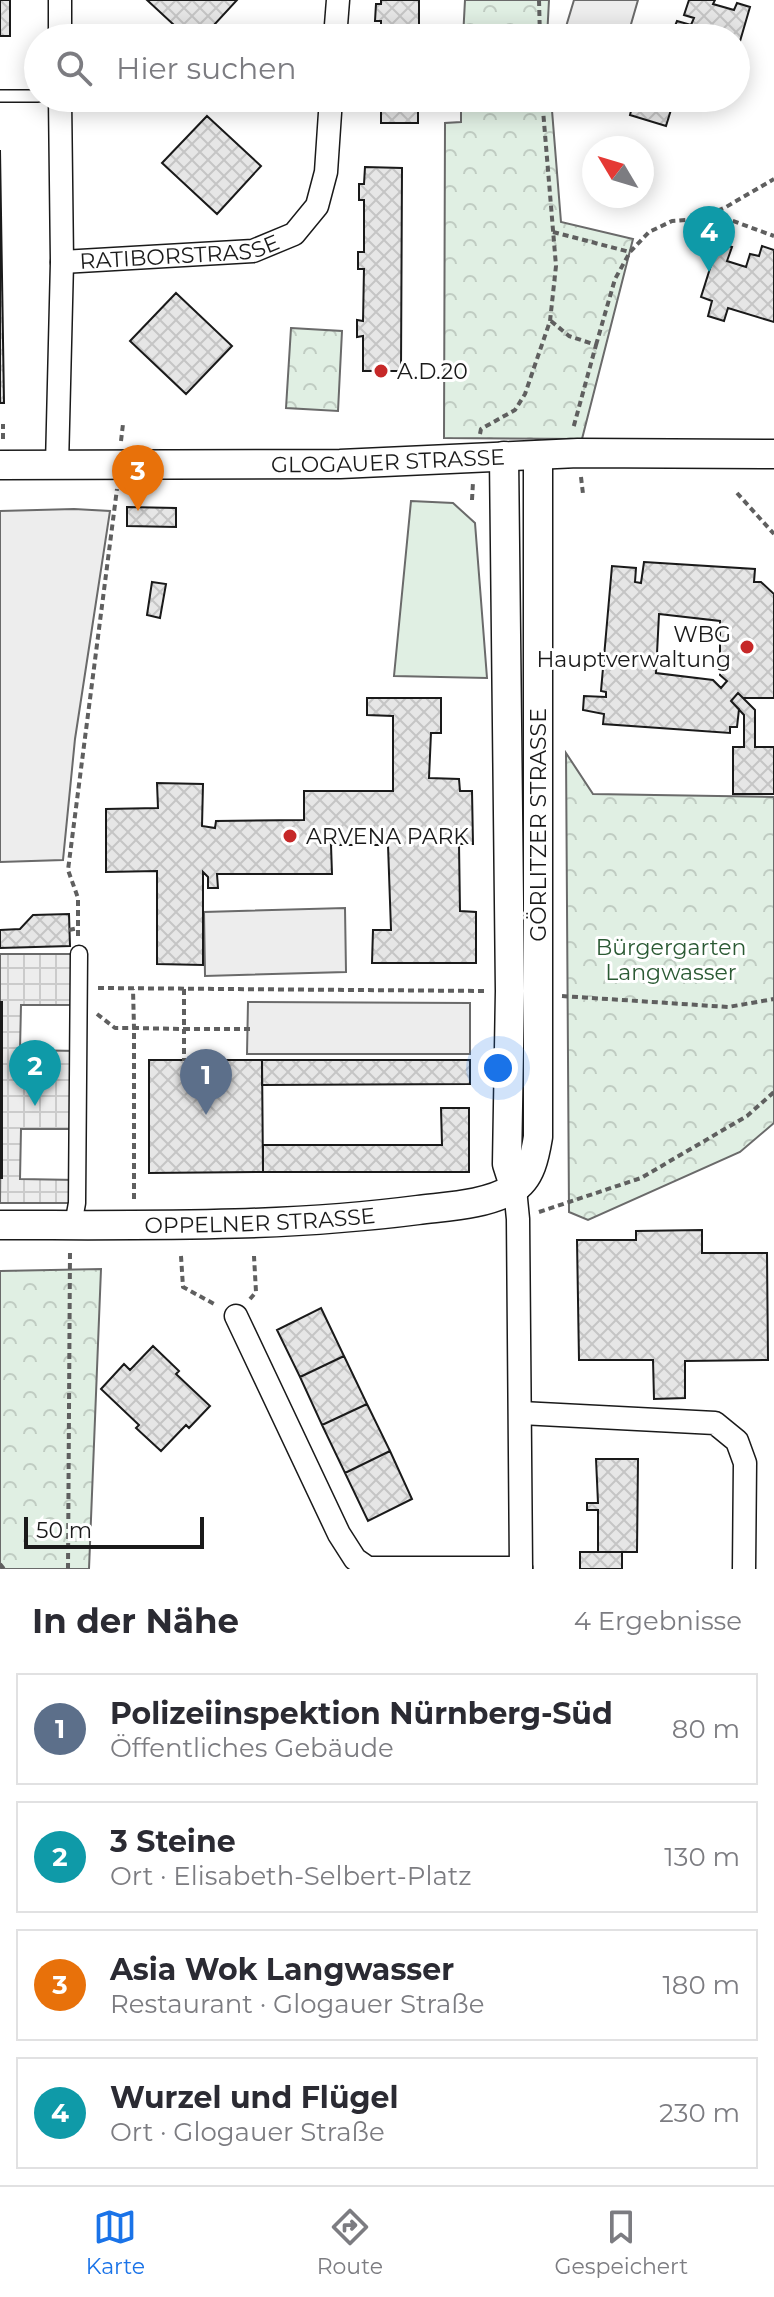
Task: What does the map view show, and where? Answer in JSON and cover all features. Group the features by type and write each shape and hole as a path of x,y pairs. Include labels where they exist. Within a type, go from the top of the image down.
{"street":[{"path":"60,0 60,24"},
{"path":"336,24 338,0"},
{"path":"57,465 62,262 60,112"},
{"name":"RATIBORSTRASSE","path":"62,262 253,251 294,234 317,206 326,172 330,112"},
{"name":"GLOGAUER STRASSE","path":"0,465 340,464 578,453 774,454"},
{"name":"GÖRLITZER STRASSE","path":"523,860 538,455"},
{"name":"GÖRLITZER STRASSE","path":"504,456 523,860 524,993 538,1137 530,1169 515,1189"},
{"path":"73,1225 77,1203 79,954"},
{"path":"236,1316 339,1534 355,1559 368,1568 521,1568 518,1219 515,1189"},
{"name":"OPPELNER STRASSE","path":"0,1225 336,1219 462,1205 515,1189"},
{"path":"521,1413 715,1423 737,1441 745,1463 744,1569"}],"lane":[{"path":"0,96 24,96"}],"path":[{"path":"539,0 540,24"},
{"path":"472,500 475,456 481,429 515,410 525,394 550,321 556,266 543,112"},
{"path":"583,494 572,426 615,279 630,252 649,232 672,221 699,219 774,179"},
{"path":"712,213 774,236"},
{"path":"553,232 630,252"},
{"path":"550,321 569,336 596,345"},
{"path":"79,954 78,898 68,870 123,424"},
{"path":"737,493 774,534"},
{"path":"69,930 78,928"},
{"path":"79,997 133,989 184,989 524,993 728,1007 774,999"},
{"path":"133,989 134,1224"},
{"path":"184,989 184,1061"},
{"path":"79,997 115,1028 252,1029"},
{"path":"518,1219 641,1178 747,1116 774,1092"},
{"path":"68,1569 68,1259 73,1225"},
{"path":"181,1256 183,1287 236,1316"},
{"path":"254,1256 255,1274"},
{"path":"0,1564 4,1569"}],"green space":[{"path":"465,0 549,0 548,24 464,24"},
{"path":"461,112 552,112 561,222 633,239 582,439 444,438 445,123 461,122"},
{"path":"291,328 342,331 338,411 286,408"},
{"path":"411,501 453,503 475,523 487,678 394,676"},
{"name":"Bürgergarten Langwasser","path":"566,753 593,794 774,797 774,1123 740,1152 588,1220 569,1212"},
{"path":"101,1269 89,1569 0,1569 0,1271"}],"shaded area":[{"path":"574,0 638,0 631,24 567,24"},
{"path":"0,511 110,511 75,739 63,860 0,862"},
{"path":"345,908 346,972 205,976 204,912"},
{"path":"0,954 79,954 79,1005 21,1005 20,1050 78,1051 78,1129 21,1129 20,1179 77,1180 77,1203 0,1203"},
{"path":"248,1002 470,1003 470,1054 247,1054"}],"building":[{"path":"0,0 10,0 10,36 0,36"},
{"path":"147,0 237,0 215,24 173,24"},
{"path":"381,0 419,0 419,24 381,24 381,21 375,21 376,4 381,4"},
{"path":"689,0 715,0 713,4 734,10 737,3 750,7 745,24 691,24 694,18 684,15"},
{"path":"381,112 418,112 418,123 381,123"},
{"path":"631,112 670,112 666,126 630,115"},
{"path":"207,116 261,166 217,214 162,163"},
{"path":"0,150 4,403 0,403"},
{"path":"365,167 402,168 401,371 363,371 363,336 357,337 357,320 363,321 364,269 358,269 358,252 364,252 364,200 359,200 359,184 364,184"},
{"path":"718,243 732,247 727,261 746,267 750,254 759,256 762,246 774,250 774,322 728,308 724,321 708,316 712,301 701,297"},
{"path":"176,293 232,346 186,394 130,341"},
{"path":"127,507 176,508 176,527 127,526"},
{"name":"WBG Hauptverwaltung","path":"644,562 755,569 754,582 761,582 774,594 774,698 743,698 738,693 731,701 739,709 737,727 730,727 730,733 603,724 604,714 583,710 584,696 606,697 606,692 601,691 612,566 636,568 635,582 641,583","holes":["659,614 720,621 720,675 727,681 721,688 713,680 656,673"]},
{"path":"152,582 166,584 160,618 147,615"},
{"path":"738,693 755,710 755,747 774,747 774,794 733,794 733,747 744,747 744,715 731,701"},
{"name":"ARVENA PARK","path":"367,698 441,698 441,733 431,733 429,778 459,779 460,791 472,791 473,844 459,844 460,911 476,912 476,963 372,963 373,930 391,930 388,845 331,845 332,874 217,874 218,888 208,888 208,877 203,872 203,965 157,964 157,871 106,872 106,809 158,808 157,783 203,784 202,826 215,828 216,821 304,820 304,791 393,791 393,716 367,715"},
{"path":"69,914 70,946 0,948 0,930 20,929 33,915"},
{"path":"2,1002 2,1178 0,1178"},
{"path":"149,1060 262,1060 263,1172 149,1173"},
{"path":"262,1060 470,1060 470,1084 262,1085"},
{"path":"441,1108 469,1108 469,1172 263,1172 263,1145 442,1145"},
{"path":"702,1230 702,1253 767,1253 768,1360 685,1361 685,1398 654,1399 653,1360 579,1360 577,1240 636,1240 636,1231"},
{"path":"321,1308 344,1356 300,1377 277,1330"},
{"path":"153,1346 179,1371 176,1374 210,1406 161,1451 101,1389 124,1364 130,1370"},
{"path":"344,1356 367,1404 322,1425 300,1377"},
{"path":"367,1404 390,1451 345,1473 322,1425"},
{"path":"390,1451 412,1499 368,1521 345,1473"},
{"path":"596,1459 638,1459 637,1552 598,1552 598,1510 587,1510 587,1503 598,1503"},
{"path":"580,1552 622,1552 622,1569 580,1569"}],"place":[{"name":"Wurzel und Flügel","path":"709,272"},
{"name":"A.D.20","path":"381,371"},
{"name":"Asia Wok Langwasser","path":"138,511"},
{"name":"WBG Hauptverwaltung","path":"747,647"},
{"name":"ARVENA PARK","path":"290,836"},
{"name":"3 Steine","path":"35,1106"},
{"name":"Polizeiinspektion Nürnberg-Süd","path":"206,1115"}]}
